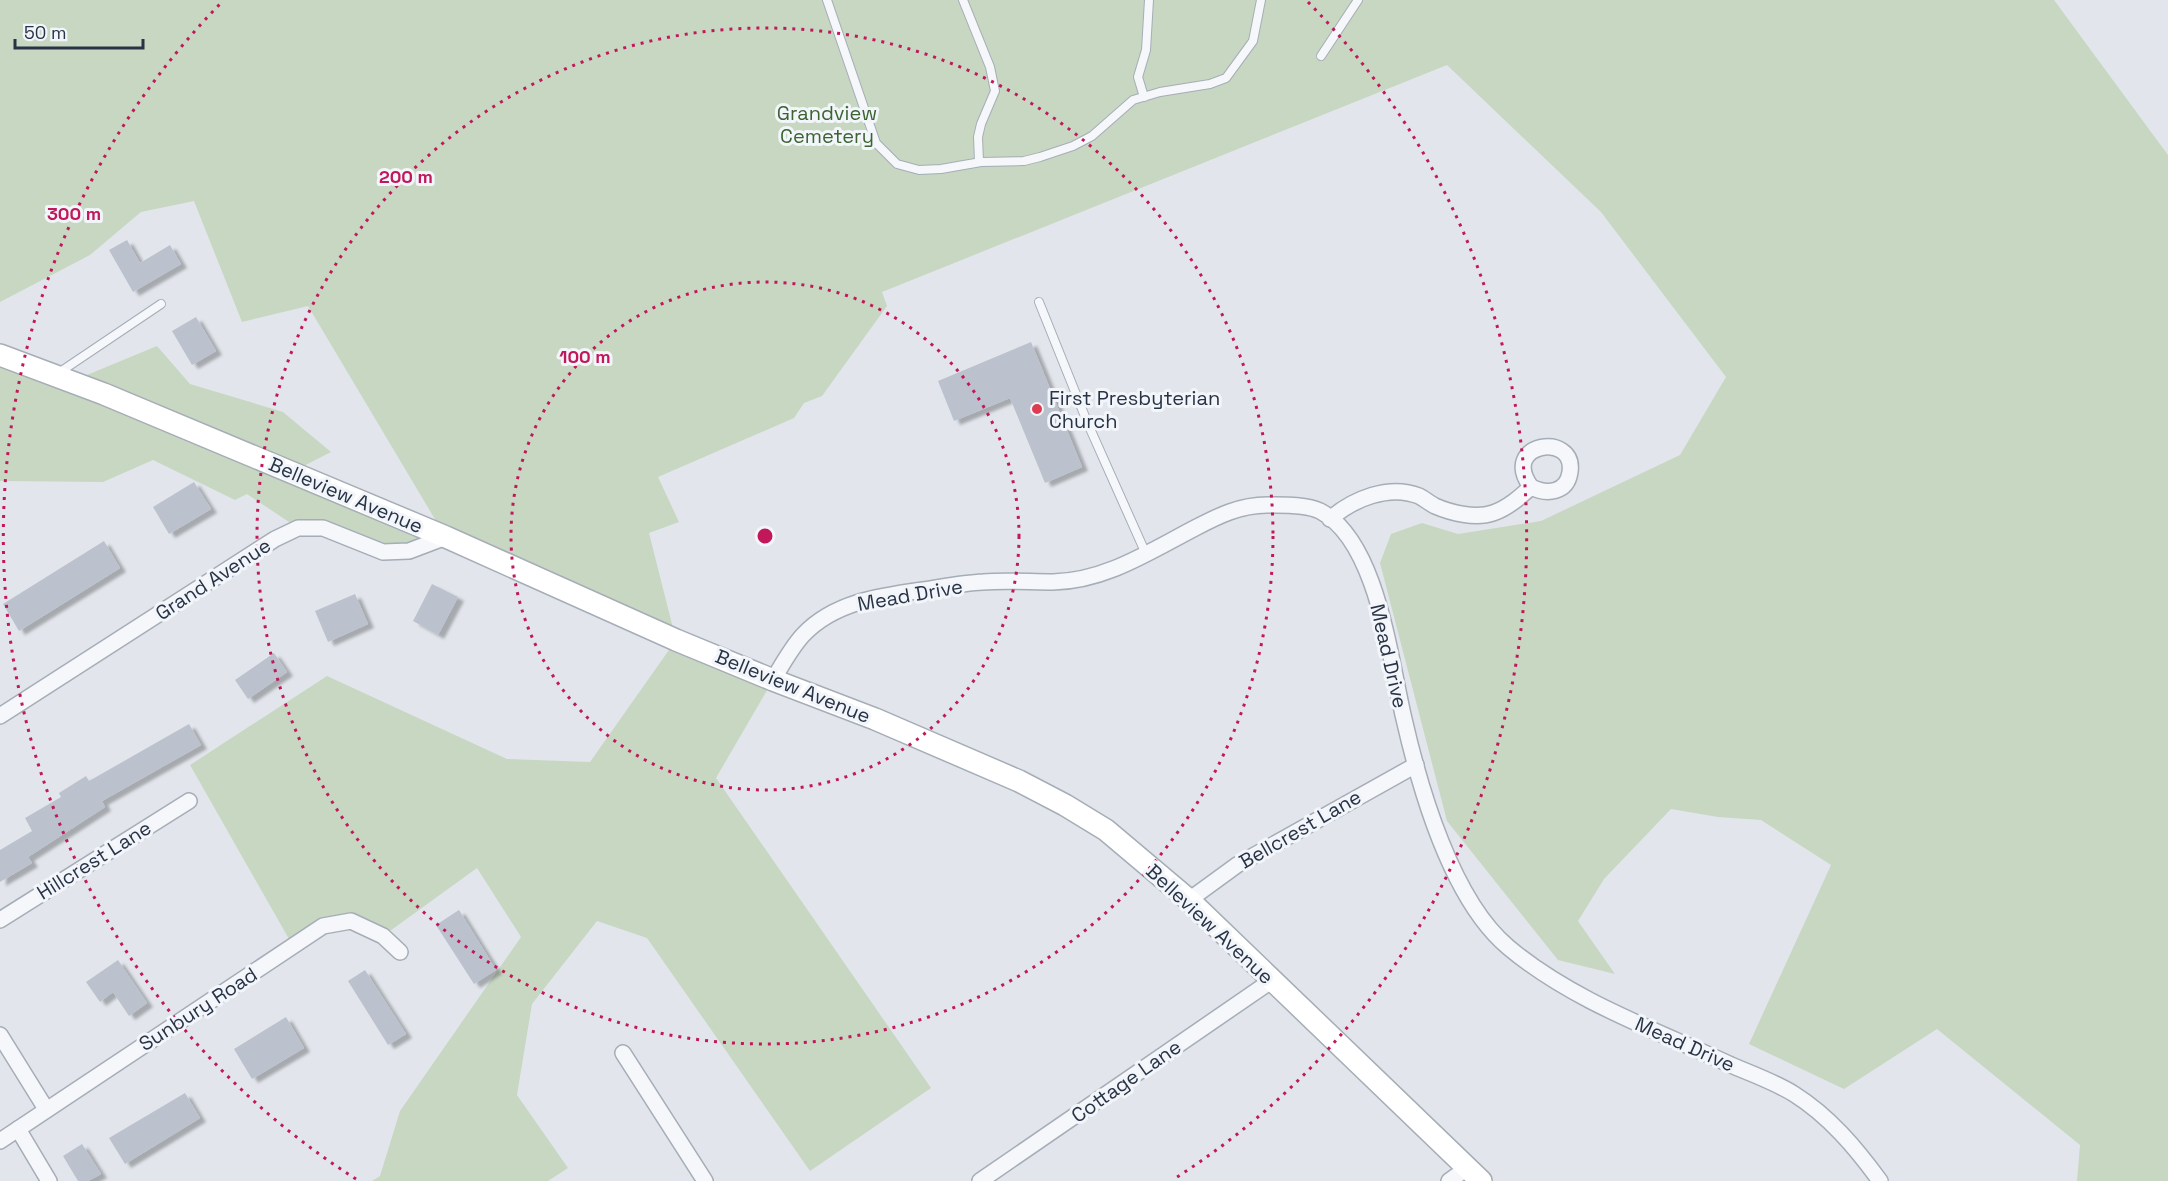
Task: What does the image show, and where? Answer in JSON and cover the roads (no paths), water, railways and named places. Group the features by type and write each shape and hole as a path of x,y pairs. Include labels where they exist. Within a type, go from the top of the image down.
{"street":[{"name":"Belleview Avenue","path":"0,355 104,394 446,537 676,640 885,723 1019,781 1065,805 1106,830 1189,900 1474,1175"},
{"path":"1330,519 1342,508 1358,501 1392,492 1420,496 1436,506 1456,513 1492,514 1508,506 1531,487"},
{"name":"Mead Drive","path":"773,680 804,635 823,619 844,607 867,599 983,582 1071,581 1096,576 1146,554 1218,516 1243,507 1265,504 1318,510 1341,529 1365,564 1374,588 1416,765 1428,804 1449,858 1472,906 1488,927 1507,946 1536,968 1569,988 1625,1017 1793,1093 1825,1117 1850,1142 1880,1181"},
{"name":"Grand Avenue","path":"0,716 275,538 298,528 323,528 383,552 409,551 446,537"},
{"name":"Bellcrest Lane","path":"1189,900 1237,864 1416,765"},
{"name":"Hillcrest Lane","path":"0,920 189,801"},
{"name":"Sunbury Road","path":"0,1141 323,926 351,921 383,936 400,952"},
{"name":"Cottage Lane","path":"980,1181 1271,981"},
{"path":"0,1035 46,1109"},
{"path":"623,1053 705,1181"},
{"path":"18,1129 49,1181"},
{"path":"1449,1181 1474,1175"}],"lane":[{"path":"827,0 876,143 897,164 919,170 941,169 979,162 1023,161 1073,146 1092,136 1133,100 1209,84 1226,78 1253,41 1261,0"},
{"path":"963,0 990,67 995,91 978,137 979,162"},
{"path":"1143,97 1138,77 1146,50 1149,0"},
{"path":"1321,56 1358,0"},
{"path":"1039,302 1088,424 1146,554"},
{"path":"53,376 161,304"}],"place":[{"name":"First Presbyterian Church","path":"1037,409"}],"park label":[{"name":"Grandview Cemetery","path":"827,124"}]}
